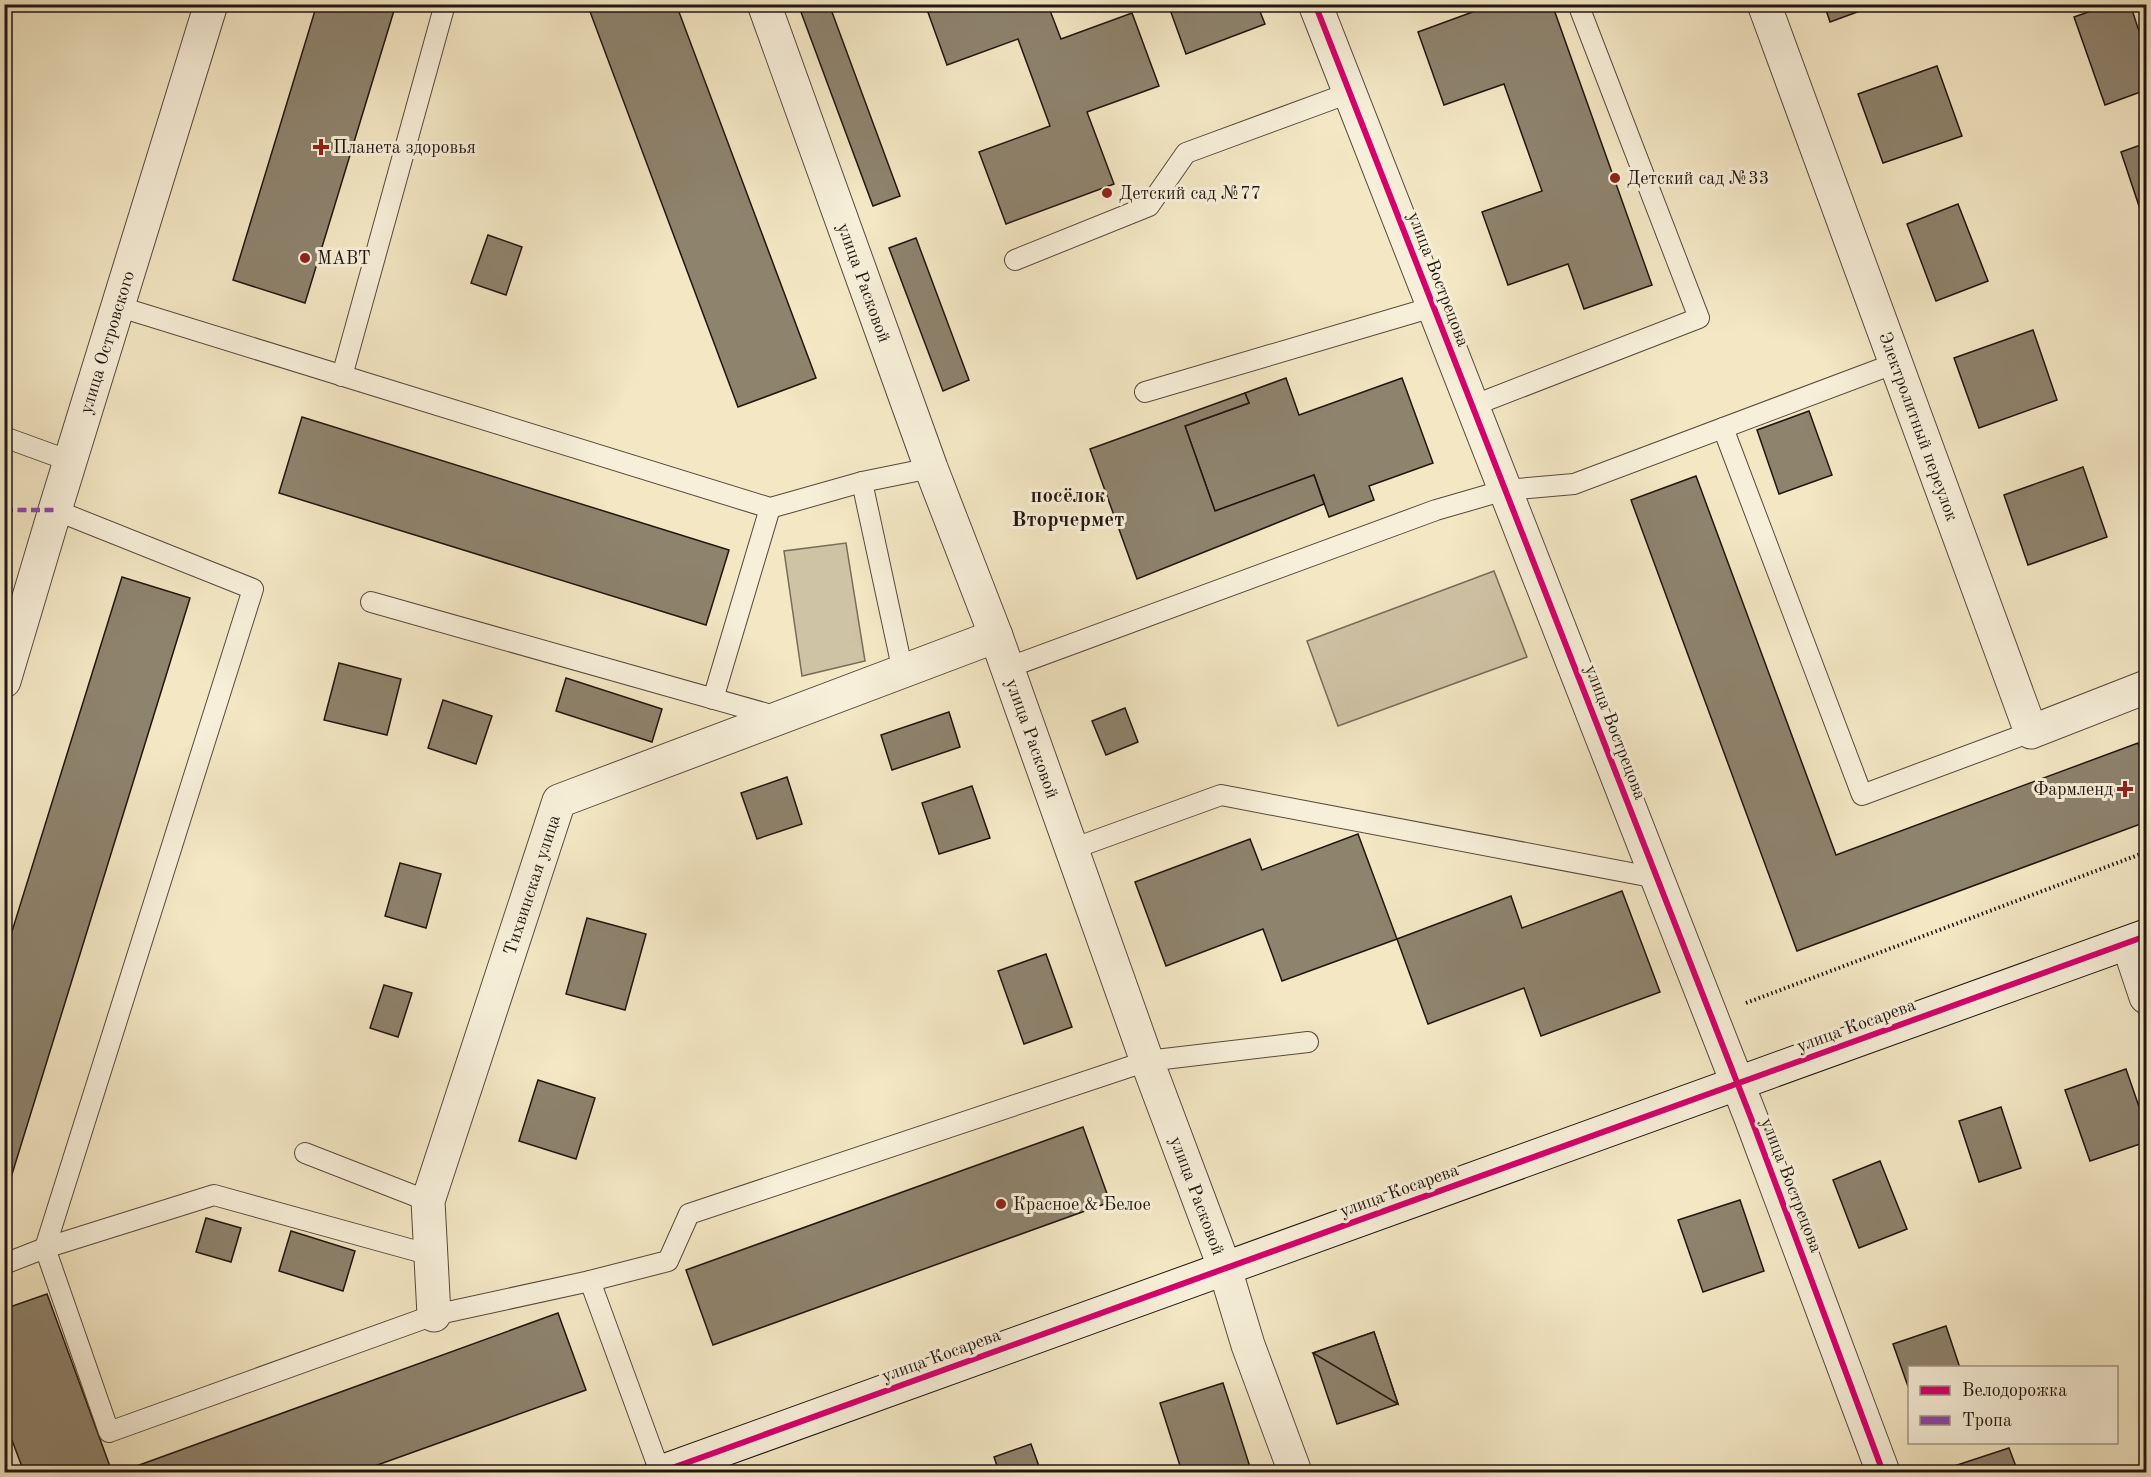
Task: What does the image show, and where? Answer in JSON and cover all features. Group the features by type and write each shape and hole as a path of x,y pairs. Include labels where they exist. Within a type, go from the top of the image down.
{"street":[{"name":"улица Островского","path":"4,681 211,4"},
{"name":"улица Расковой","path":"764,4 931,468 996,636 1147,1060 1225,1269 1248,1345 1295,1473"},
{"name":"улица Вострецова","path":"1315,4 1711,1016 1883,1473"},
{"name":"Электролитный переулок","path":"1764,4 2031,732"},
{"name":"Тихвинская улица","path":"434,1315 428,1201 559,801 996,636"},
{"path":"2031,732 2146,687"},
{"path":"2137,939 2146,997"},
{"name":"улица Косарева","path":"660,1473 2137,939"}],"lane":[{"path":"342,376 445,4"},
{"path":"1472,406 1699,318 1578,4"},
{"path":"1015,260 1149,206 1186,153 1349,93"},
{"path":"117,306 770,508 862,482 931,468"},
{"path":"1145,392 1433,307"},
{"path":"1007,668 1436,510 1505,490 1574,484 1896,363"},
{"path":"1723,428 1862,795 2031,732"},
{"path":"4,437 70,461"},
{"path":"862,482 903,672"},
{"path":"713,699 770,508"},
{"path":"55,510 253,589 45,1248 109,1432 434,1315 668,1262 689,1214 1147,1060 1308,1042"},
{"path":"371,602 780,718"},
{"path":"1072,849 1221,795 1657,878"},
{"path":"305,1153 428,1201"},
{"path":"4,1264 45,1248 214,1195 431,1256"},
{"path":"590,1281 660,1473"}],"path":[{"path":"1711,1016 2146,852"}],"shaded area":[{"path":"846,543 865,661 802,676 784,551"},
{"path":"1494,571 1527,657 1338,726 1307,641"}],"building":[{"path":"317,4 396,4 305,303 233,280"},
{"path":"600,4 676,4 816,378 738,407 589,9"},
{"path":"798,4 829,4 900,196 873,206"},
{"path":"925,4 1059,4 1049,8 1061,39 1132,13 1159,86 1087,112 1114,184 1006,224 979,152 1050,126 1018,39 947,65"},
{"path":"1168,4 1257,4 1265,24 1186,54"},
{"path":"1476,4 1552,4 1652,285 1584,309 1568,264 1508,285 1482,212 1542,191 1504,84 1444,105 1418,32 1478,10"},
{"path":"1824,4 1879,4 1830,22"},
{"path":"2111,4 2130,4 2146,52 2146,90 2105,105 2074,17"},
{"path":"1937,66 1962,136 1883,163 1858,94"},
{"path":"2146,143 2146,227 2121,152"},
{"path":"1958,204 1988,281 1936,301 1907,224"},
{"path":"488,235 522,247 506,295 471,283"},
{"path":"916,238 969,380 943,391 889,248"},
{"path":"2033,330 2057,400 1979,428 1954,358"},
{"path":"1286,378 1299,415 1402,378 1433,463 1369,486 1374,500 1329,517 1314,475 1215,511 1185,426 1249,403 1245,393"},
{"path":"1245,393 1249,403 1185,426 1215,511 1314,475 1324,504 1137,579 1090,449"},
{"path":"1809,411 1832,475 1779,494 1757,430"},
{"path":"302,417 729,550 706,625 279,493"},
{"path":"2083,467 2107,537 2028,565 2004,495"},
{"path":"1696,476 1836,855 2138,743 2146,767 2146,822 1797,951 1631,500"},
{"path":"122,577 190,598 9,1184 4,1183 4,957"},
{"path":"339,663 401,679 387,735 324,720"},
{"path":"566,678 662,709 652,742 556,711"},
{"path":"443,700 492,716 476,764 428,748"},
{"path":"1125,708 1138,742 1106,755 1092,721"},
{"path":"949,712 960,747 892,770 881,735"},
{"path":"787,777 802,824 757,839 741,793"},
{"path":"972,786 990,838 939,854 922,803"},
{"path":"1358,834 1397,939 1282,981 1263,929 1166,966 1135,882 1250,839 1262,870"},
{"path":"400,863 441,874 426,928 385,916"},
{"path":"1622,891 1660,992 1541,1036 1524,988 1428,1024 1397,939 1511,896 1522,928"},
{"path":"587,918 646,934 625,1010 566,994"},
{"path":"1046,954 1072,1027 1024,1044 998,971"},
{"path":"384,985 412,993 398,1037 370,1028"},
{"path":"2126,1069 2146,1127 2146,1142 2090,1161 2065,1090"},
{"path":"538,1080 595,1098 576,1159 519,1141"},
{"path":"2001,1107 2021,1168 1979,1182 1959,1121"},
{"path":"1083,1127 1110,1202 713,1345 686,1270"},
{"path":"1880,1161 1907,1229 1859,1248 1833,1180"},
{"path":"1740,1200 1764,1271 1703,1292 1678,1220"},
{"path":"206,1218 241,1228 231,1262 196,1252"},
{"path":"291,1231 355,1251 343,1291 279,1271"},
{"path":"47,1294 112,1472 24,1472 4,1419 4,1309"},
{"path":"2146,1302 2146,1323 2140,1305"},
{"path":"558,1313 586,1390 358,1472 120,1472"},
{"path":"1946,1326 1959,1366 1908,1366 1908,1386 1893,1344"},
{"path":"1374,1332 1398,1404 1337,1424 1313,1353"},
{"path":"1374,1332 1398,1404 1313,1353"},
{"path":"1223,1383 1250,1467 1232,1472 1182,1472 1160,1403"},
{"path":"1031,1444 1041,1472 999,1472 994,1457"},
{"path":"2009,1448 2018,1472 1949,1472 1948,1468"}],"marked path":[{"path":"4,510 55,510"}],"cycle path":[{"path":"1315,4 1751,1118 1883,1472"},
{"path":"661,1472 2146,936"}],"place":[{"name":"Планета здоровья","path":"321,147"},
{"name":"Детский сад №33","path":"1615,178"},
{"name":"Детский сад №77","path":"1107,193"},
{"name":"МАВТ","path":"305,258"},
{"name":"Фармленд","path":"2125,789"},
{"name":"Красное & Белое","path":"1001,1204"}],"district":[{"name":"посёлок Вторчермет","path":"1068,507"}]}
